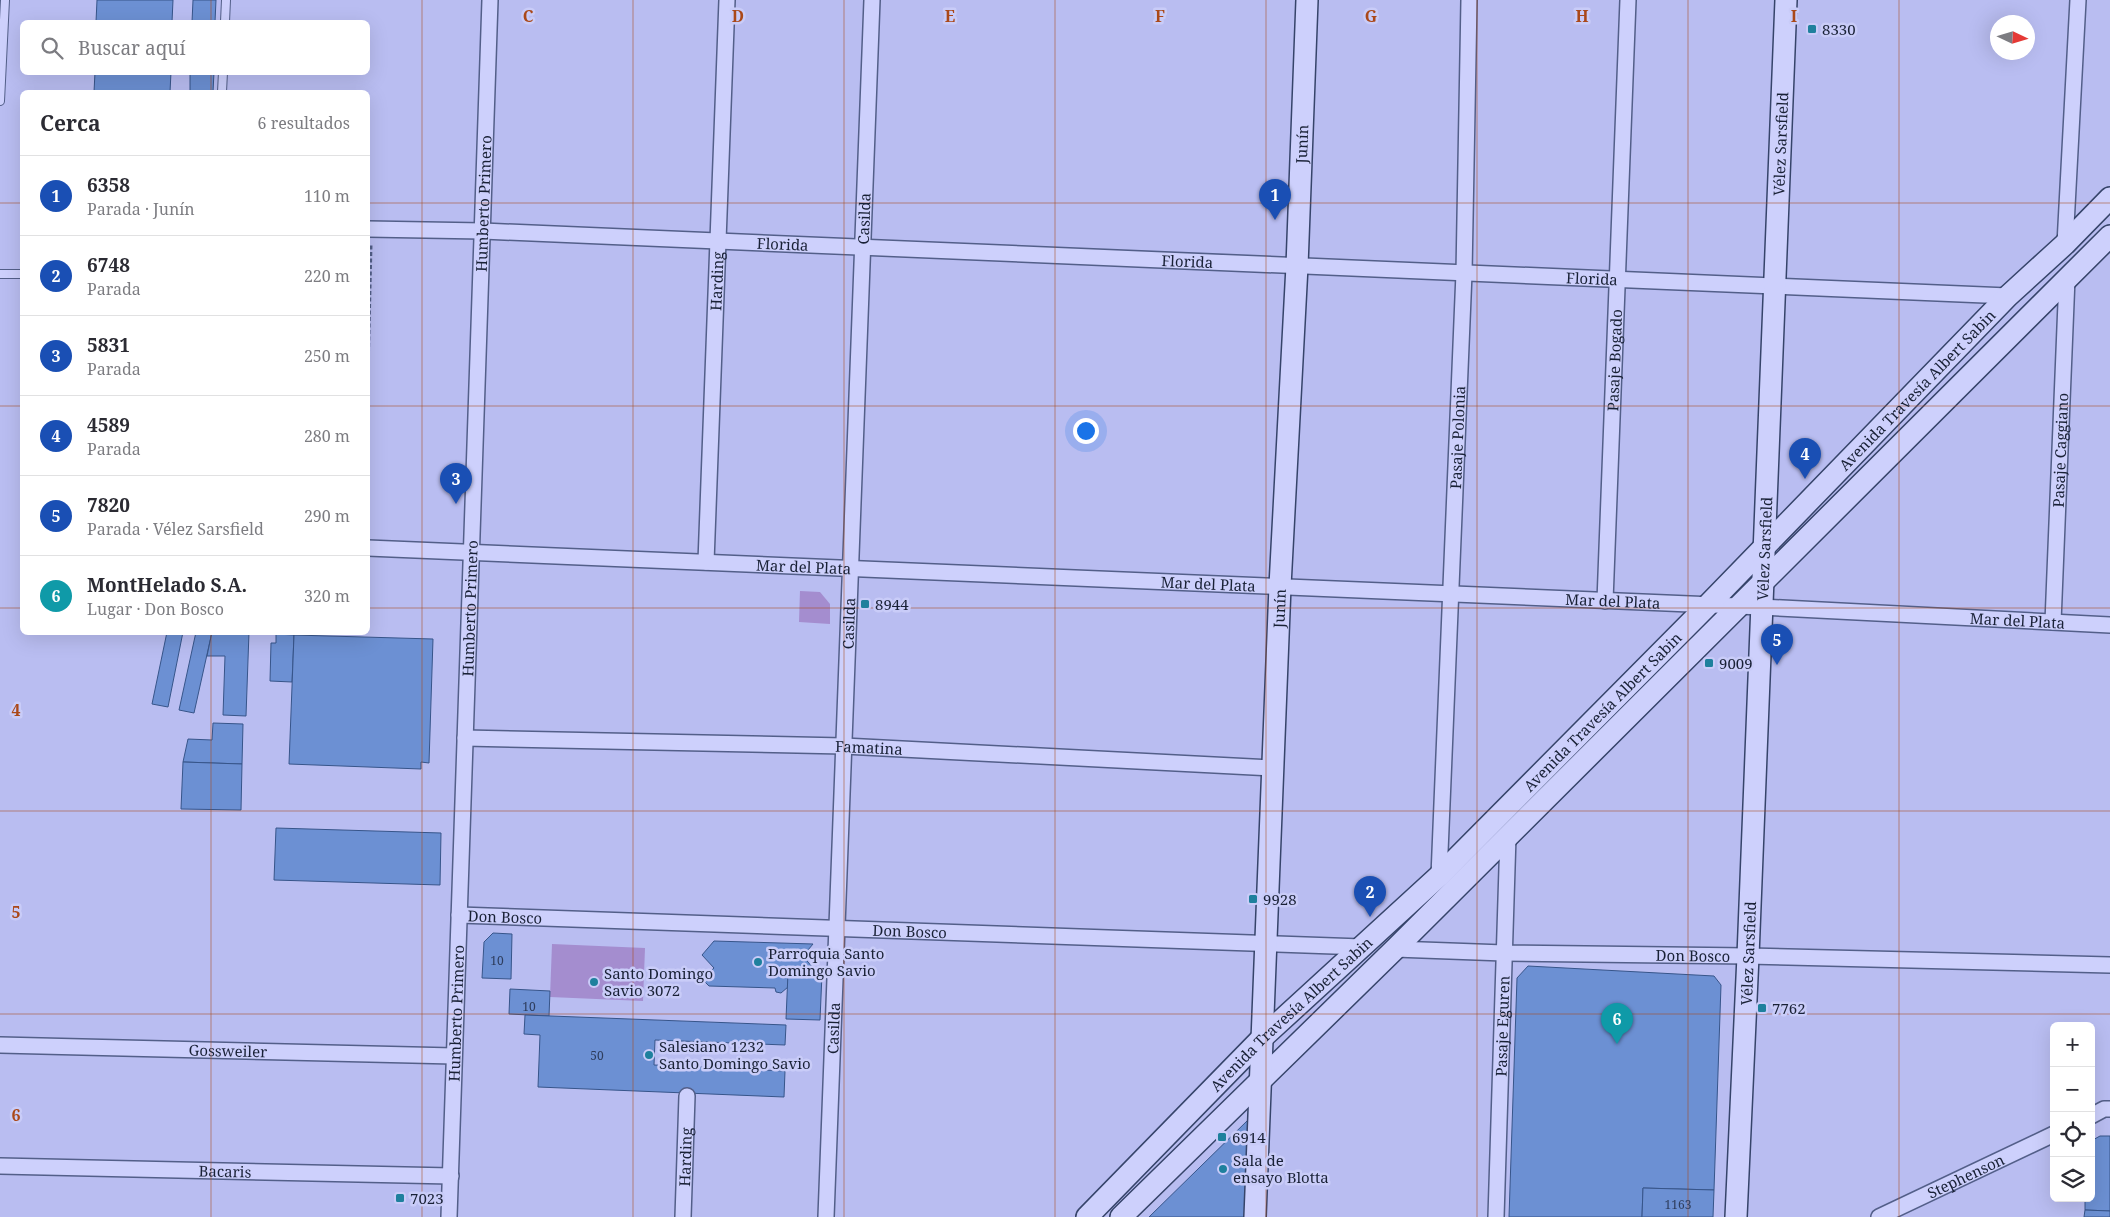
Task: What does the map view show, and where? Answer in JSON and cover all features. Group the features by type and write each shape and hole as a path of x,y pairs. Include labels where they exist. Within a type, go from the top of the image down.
{"main road":[{"name":"Junín","path":"1255,1217 1280,586 1307,0"},
{"name":"Vélez Sarsfield","path":"1736,1217 1763,548 1776,286 1786,0"},
{"name":"Avenida Travesía Albert Sabin","path":"1087,1217 1262,1038 1439,876 1708,605 2008,296 2065,244 2110,198"},
{"name":"Avenida Travesía Albert Sabin","path":"1121,1217 1395,949 2110,236"}],"street":[{"name":"Humberto Primero","path":"449,1217 490,0"},
{"name":"Harding","path":"706,562 727,0"},
{"name":"Casilda","path":"826,1217 872,0"},
{"name":"Pasaje Polonia","path":"1439,876 1464,273 1469,0"},
{"name":"Pasaje Bogado","path":"1605,601 1619,280 1628,0"},
{"path":"2065,244 2078,0"},
{"name":"Florida","path":"370,229 483,231 2008,296"},
{"name":"Pasaje Caggiano","path":"2053,622 2067,278"},
{"name":"Mar del Plata","path":"370,548 1739,606 2110,625"},
{"name":"Famatina","path":"465,738 844,746 1273,768"},
{"name":"Pasaje Eguren","path":"1496,1217 1508,836"},
{"name":"Don Bosco","path":"459,915 1362,947"},
{"name":"Don Bosco","path":"1395,949 1504,953 1748,956 2110,965"},
{"name":"Gossweiler","path":"0,1045 454,1056"},
{"name":"Harding","path":"683,1217 687,1096"},
{"path":"2095,1114 2104,1109 2110,1110"},
{"name":"Stephenson","path":"1879,1217 2050,1136"},
{"name":"Bacaris","path":"0,1166 450,1176"}],"lane":[{"path":"0,101 4,0"},
{"path":"225,20 226,0"},
{"path":"222,90 223,75"},
{"path":"0,274 20,274"}],"shaded area":[{"path":"800,591 820,592 830,604 830,624 799,622"},
{"path":"552,944 645,948 643,1001 550,997"}],"building":[{"path":"97,0 173,0 172,20 96,20"},
{"path":"193,0 216,0 215,20 192,20"},
{"path":"95,75 171,75 170,90 94,90"},
{"path":"190,75 214,75 213,90 190,90"},
{"path":"166,635 182,635 168,707 152,704"},
{"path":"195,635 211,635 194,713 179,710"},
{"path":"211,635 249,635 246,716 223,715 225,656 207,656"},
{"path":"276,635 294,635 292,682 270,681 271,643 276,643"},
{"path":"294,635 433,639 429,763 421,762 421,769 289,764"},
{"path":"213,723 243,724 242,764 183,762 188,739 212,740"},
{"path":"183,762 242,764 241,810 181,809"},
{"path":"276,828 441,833 440,885 274,880"},
{"path":"493,933 512,934 511,979 482,978 484,942"},
{"name":"Parroquia Santo Domingo Savio","path":"714,941 813,944 803,956 818,974 788,973 788,987 781,993 776,992 775,988 709,986 702,979 714,968 702,955"},
{"path":"1528,966 1714,976 1721,985 1714,1190 1643,1188 1642,1217 1509,1217 1517,978"},
{"path":"788,973 822,974 820,1020 786,1019"},
{"path":"510,989 550,991 549,1016 509,1014"},
{"path":"525,1015 786,1025 785,1045 655,1040 654,1065 785,1071 784,1097 538,1087 540,1035 524,1034"},
{"name":"Sala de ensayo Blotta","path":"1248,1120 1245,1217 1149,1217"},
{"path":"2100,1136 2110,1136 2110,1211 2085,1210 2085,1202 2095,1202 2095,1139"},
{"path":"1643,1188 1714,1190 1713,1217 1642,1217"},
{"path":"2085,1210 2110,1211 2110,1217 2084,1217"}],"place":[{"name":"8330","path":"1812,29"},
{"name":"6358","path":"1275,220"},
{"name":"4589","path":"1805,479"},
{"name":"5831","path":"456,504"},
{"name":"8944","path":"865,604"},
{"name":"9009","path":"1709,663"},
{"name":"7820","path":"1777,665"},
{"name":"9928","path":"1253,899"},
{"name":"6748","path":"1370,917"},
{"name":"Parroquia Santo Domingo Savio","path":"758,962"},
{"name":"Santo Domingo Savio 3072","path":"594,982"},
{"name":"7762","path":"1762,1008"},
{"name":"MontHelado S.A.","path":"1617,1044"},
{"name":"Salesiano 1232 Santo Domingo Savio","path":"649,1055"},
{"name":"6914","path":"1222,1137"},
{"name":"Sala de ensayo Blotta","path":"1223,1169"},
{"name":"7023","path":"400,1198"}]}
